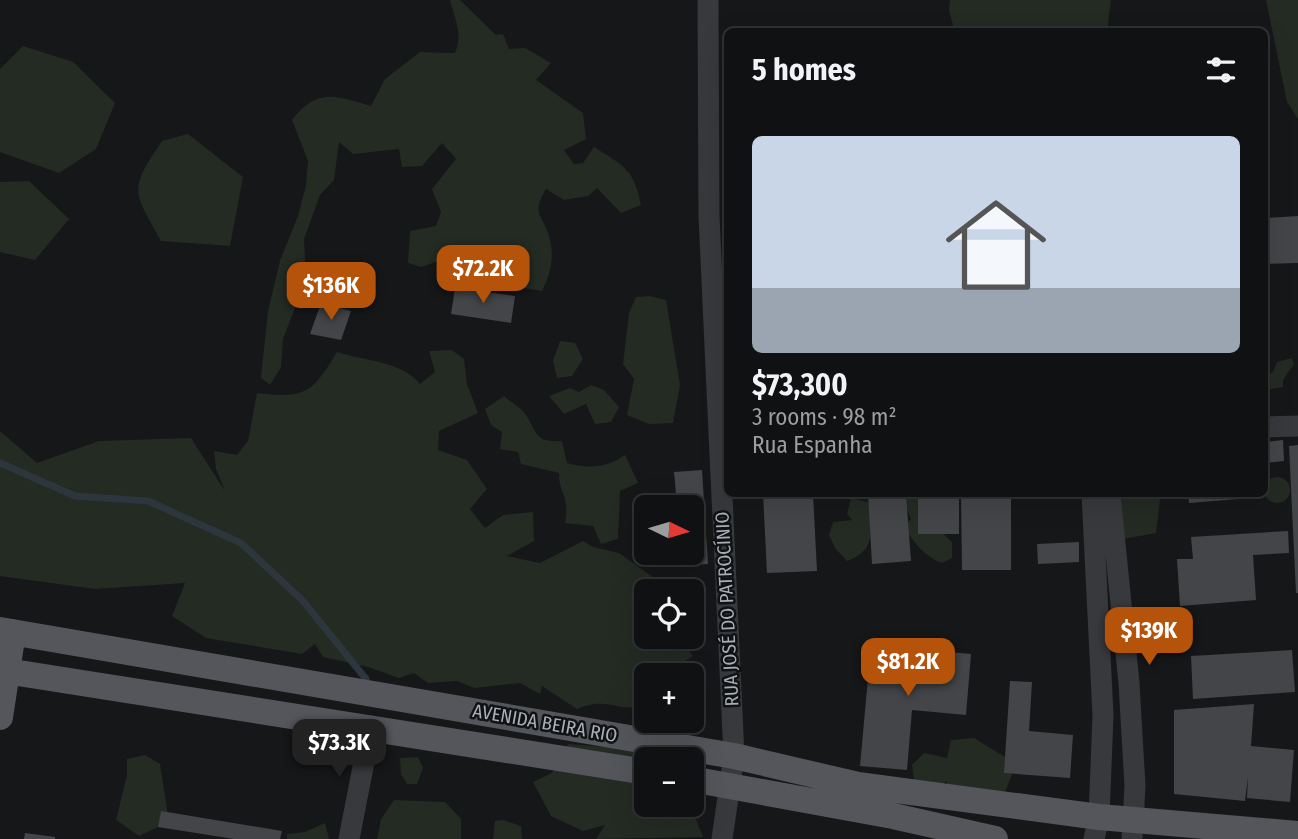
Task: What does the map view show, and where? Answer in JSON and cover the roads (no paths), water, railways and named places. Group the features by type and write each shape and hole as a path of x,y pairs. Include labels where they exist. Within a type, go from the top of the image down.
{"main road":[{"name":"AVENIDA BEIRA RIO","path":"6,631 734,756 858,785 1097,828 1298,834"},
{"path":"0,717 6,631"},
{"name":"AVENIDA BEIRA RIO","path":"4,670 634,770"},
{"path":"704,781 892,816 995,839"}],"street":[{"name":"RUA JOSÉ DO PATROCÍNIO","path":"708,0 709,216 724,441"},
{"path":"1268,427 1298,426"},
{"name":"RUA JOSÉ DO PATROCÍNIO","path":"722,839 732,786 734,756 726,497"},
{"path":"1092,497 1103,715 1097,828"},
{"path":"1111,497 1129,683 1133,830"},
{"path":"349,839 370,726"}],"waterway":[{"path":"0,463 75,496 148,501 241,543 303,601 366,679"}]}
